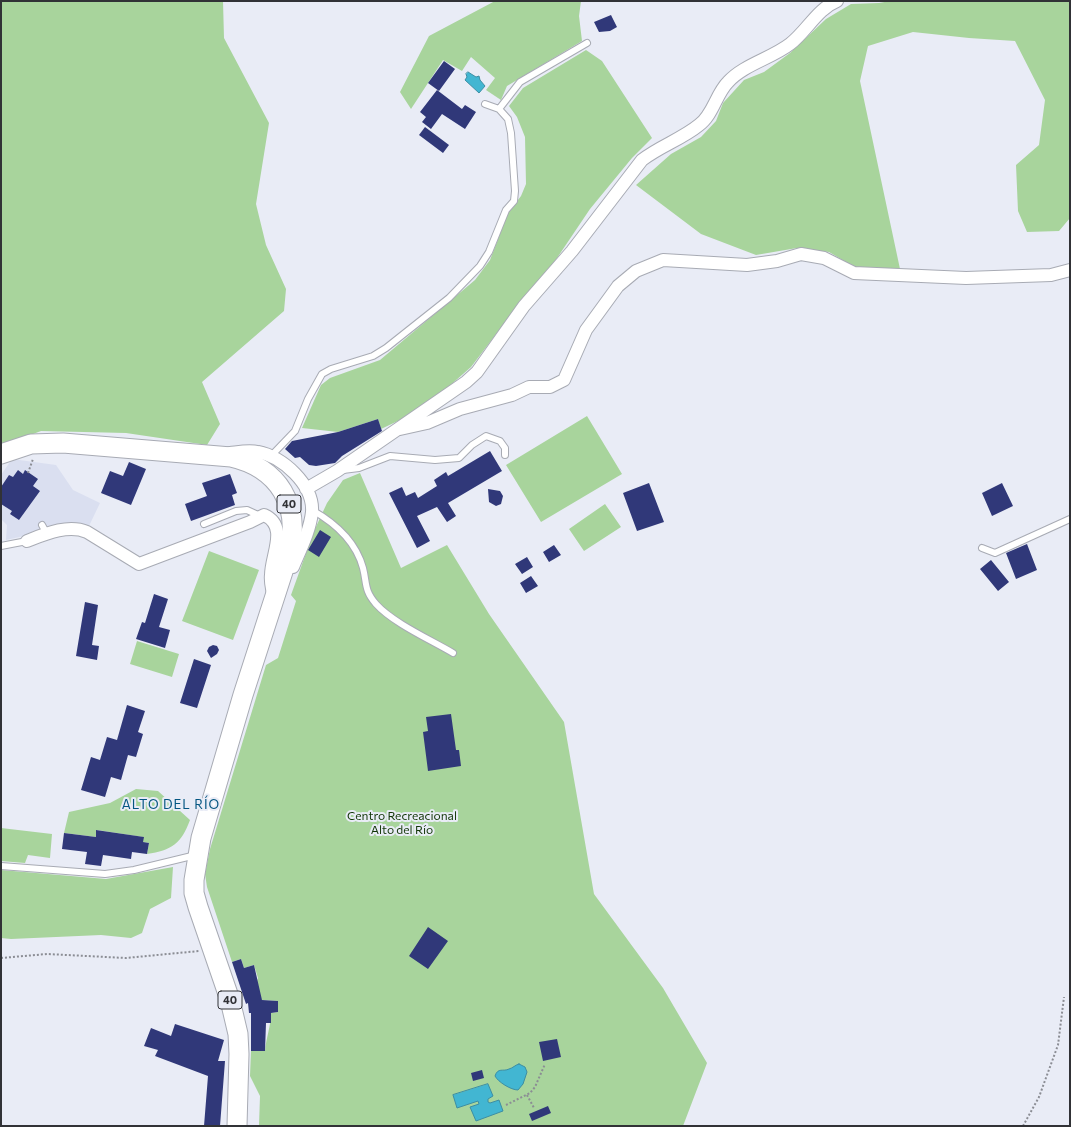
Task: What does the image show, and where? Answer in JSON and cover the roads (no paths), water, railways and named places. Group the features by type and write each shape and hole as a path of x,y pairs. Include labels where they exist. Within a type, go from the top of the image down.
{"main road":[{"name":"40","path":"1,454 31,444 63,442 210,455 246,460 268,474 278,484 290,505 292,515 292,539 248,680 197,855 194,880 194,893 230,1000 238,1034 240,1054 237,1126"}],"street":[{"path":"306,489 337,471 457,390 477,372 524,306 572,252 642,160 652,152 700,125 708,116 727,83 734,75 779,53 792,43 823,10 837,1"},
{"path":"400,428 427,423 460,409 512,395 529,387 550,387 564,380 586,330 618,286 636,272 663,260 747,264 778,261 801,254 824,258 854,273 966,278 1051,275 1070,270"},
{"path":"210,455 257,452 270,456 291,469 306,489 312,510 306,534 248,680"},
{"path":"27,541 45,529 78,528 139,564 250,522 264,515 270,517 276,527 277,544 270,575 274,600"}],"lane":[{"path":"499,109 520,82 587,43"},
{"path":"270,456 295,431 308,399 322,374 331,369 373,356 386,348 449,298 480,266 489,252 506,210 514,201 515,191 511,133 508,119 499,109 485,104"},
{"path":"337,471 359,468 390,456 435,460 459,458 472,445 486,436 500,441 505,448 505,455"},
{"path":"204,524 236,511 247,510 260,516"},
{"path":"312,510 349,539 363,568 364,583 376,604 396,620 453,653"},
{"path":"982,548 995,553 1070,518"},
{"path":"1,546 27,541"},
{"path":"1,866 105,874 134,870 197,855"}],"water":[{"path":"468,72 476,77 479,76 480,80 485,86 479,93 465,80"},
{"path":"519,1064 525,1067 527,1072 523,1084 518,1090 512,1089 505,1085 495,1076 499,1071 507,1070"},
{"path":"488,1084 493,1096 488,1099 488,1102 490,1103 499,1100 503,1111 476,1121 470,1107 479,1104 478,1101 457,1108 453,1095"}],"district":[{"name":"ALTO DEL RÍO","path":"171,805"}],"park label":[{"name":"Centro Recreacional Alto del Río","path":"402,823"}]}
